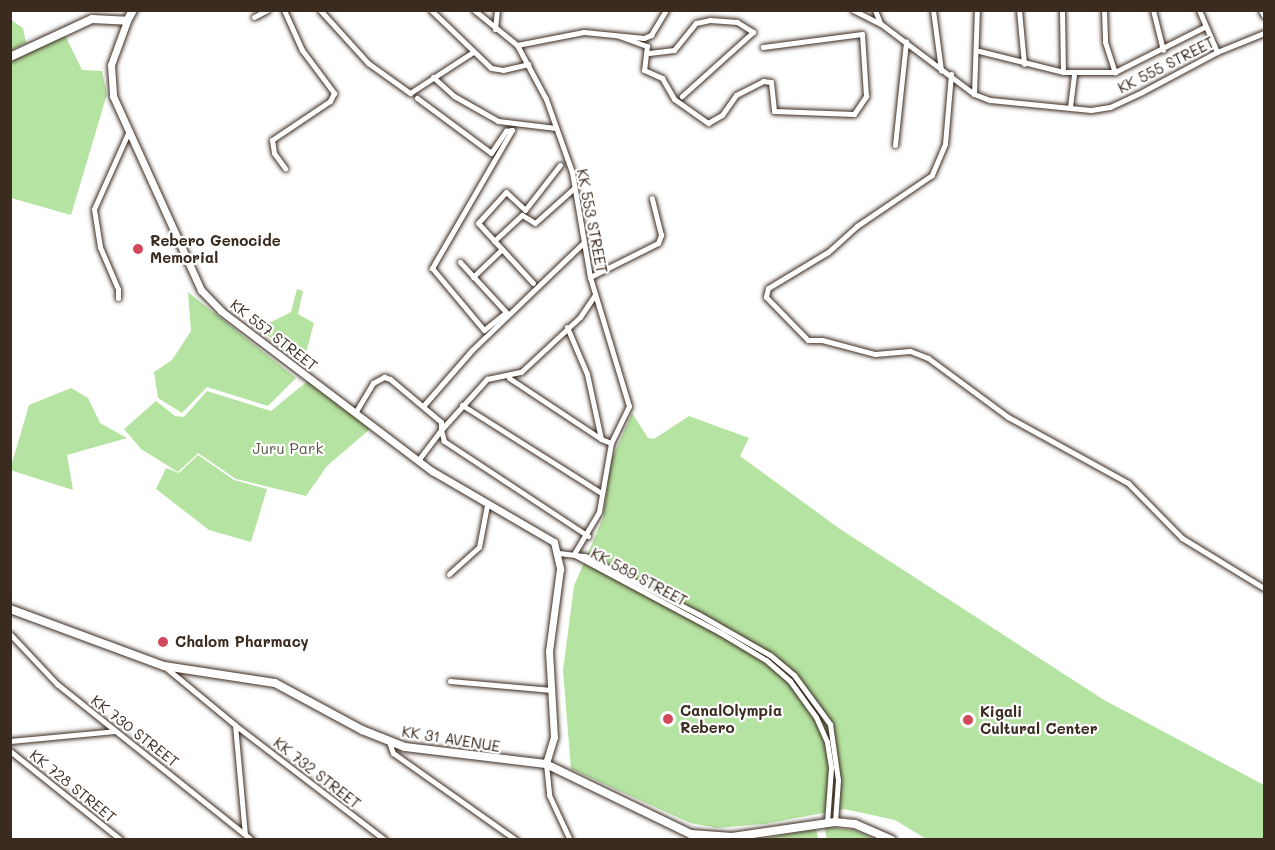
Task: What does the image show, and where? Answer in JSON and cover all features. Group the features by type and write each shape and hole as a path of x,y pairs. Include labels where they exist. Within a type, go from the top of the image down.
{"main road":[{"path":"10,57 92,19 127,21 133,10"},
{"name":"KK 31 AVENUE","path":"10,609 164,666 275,683 389,742 546,764 691,834 732,837 831,823 855,824 892,840"}],"street":[{"path":"254,17 267,10"},
{"path":"284,10 302,50 334,93 272,140 274,153 285,168"},
{"path":"320,10 345,41 399,87 410,93 473,52"},
{"path":"430,10 491,68 528,64"},
{"path":"474,10 517,45 584,32 619,36 651,35 666,10"},
{"path":"495,29 497,10"},
{"name":"KK 555 STREET","path":"853,10 881,24 941,70 951,74 974,94 990,100 1070,107 1110,107 1217,52 1264,33"},
{"path":"875,10 881,24"},
{"path":"933,10 941,70"},
{"path":"974,94 979,51 977,10"},
{"path":"1019,10 1024,64"},
{"path":"1062,10 1063,72"},
{"path":"1104,10 1105,42 1115,72"},
{"path":"1153,10 1163,50"},
{"path":"1199,10 1204,27 1217,52"},
{"path":"1262,10 1264,16"},
{"path":"649,53 674,50 696,23 710,20 737,22 753,32 682,96"},
{"name":"KK 557 STREET","path":"127,21 117,44 111,79 128,134 201,290 221,311 418,460 487,505 549,538 559,553"},
{"path":"979,51 1024,64 1074,74 1115,72 1163,50 1204,27"},
{"path":"619,36 647,46 649,53 644,70 662,78 674,99 708,123 722,115 736,95 763,81 771,82 774,111 854,114 866,96 862,34 763,47"},
{"path":"896,145 906,42"},
{"name":"KK 553 STREET","path":"517,45 528,64 556,128 574,188 582,244 590,278 629,406 611,443"},
{"path":"951,74 945,144 932,175 857,226 828,252 768,288 766,297 808,340 822,340 875,354 910,351 928,358 1008,417 1128,483 1182,538 1264,588"},
{"path":"1070,107 1074,74"},
{"path":"433,77 454,96 498,121 556,128"},
{"path":"417,98 491,153 506,131 512,129 432,268 484,330 506,312 460,262"},
{"path":"118,298 118,289 100,247 94,209 128,134"},
{"path":"533,284 478,223 506,192 525,210 560,165"},
{"path":"494,241 522,216 535,223 574,188"},
{"path":"590,278 658,243 661,235 652,198"},
{"path":"424,405 472,350 582,244"},
{"path":"473,277 502,249"},
{"path":"509,378 521,372 567,327 595,295"},
{"path":"567,327 596,406 601,439"},
{"path":"418,460 462,405 494,375 509,378 601,439 611,443 599,512 588,536 574,554 559,553 549,651 554,737 546,764 546,784 570,840"},
{"path":"355,413 373,383 384,377 424,405 441,422 444,441 588,536"},
{"path":"462,405 602,493"},
{"path":"449,574 479,547 487,505"},
{"name":"KK 589 STREET","path":"574,554 582,562 721,633 766,660 790,681 816,717 827,742 831,768 831,823"},
{"name":"KK 730 STREET","path":"10,634 57,684 252,840"},
{"name":"KK 732 STREET","path":"164,666 385,840"},
{"path":"450,681 552,690"},
{"path":"235,724 245,834"},
{"name":"KK 728 STREET","path":"10,741 115,731"},
{"path":"389,742 393,753 516,840"},
{"name":"KK 728 STREET","path":"10,751 121,840"}],"green space":[{"path":"11,20 23,28 26,43 11,50"},
{"path":"65,35 82,70 102,71 107,94 71,215 11,198 11,61"},
{"path":"297,289 303,291 298,314 314,323 303,364 259,328 291,312"},
{"path":"188,292 296,378 268,406 207,387 182,413 158,398 154,372 172,360 191,331"},
{"name":"Juru Park","path":"309,380 370,429 327,466 306,496 236,479 198,453 178,472 141,449 124,429 156,401 175,416 184,417 207,391 271,411"},
{"path":"71,388 88,398 100,423 127,438 67,455 73,490 10,470 29,405"},
{"path":"632,413 648,438 654,439 689,416 749,438 740,456 840,529 1104,700 1264,785 1264,839 926,839 895,820 844,809 765,824 717,828 690,823 571,769 563,670 574,586 603,518 611,461"},
{"path":"198,455 234,480 267,489 251,542 209,530 156,489 166,468 179,473"},
{"path":"824,827 855,830 874,839 827,839"},
{"path":"816,829 818,839 761,839"}],"place":[{"name":"Rebero Genocide Memorial","path":"138,249"},
{"name":"Chalom Pharmacy","path":"163,642"},
{"name":"CanalOlympia Rebero","path":"668,719"},
{"name":"Kigali Cultural Center","path":"968,720"}]}
